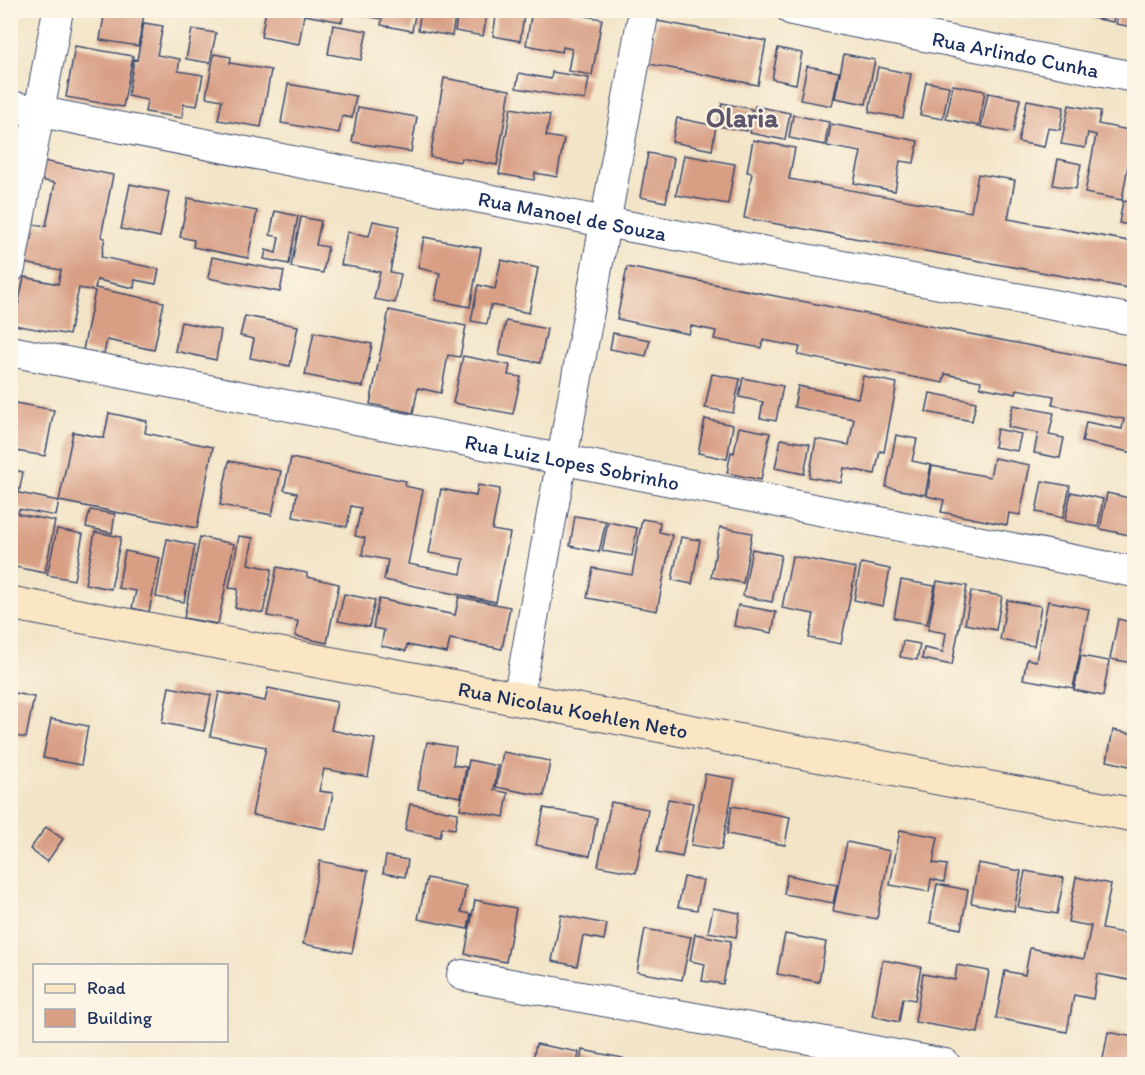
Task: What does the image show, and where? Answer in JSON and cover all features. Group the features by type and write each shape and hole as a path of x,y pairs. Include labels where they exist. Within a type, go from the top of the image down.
{"main road":[{"name":"Rua Nicolau Koehlen Neto","path":"10,603 1134,815"}],"street":[{"path":"10,268 58,10"},
{"path":"518,700 644,10"},
{"name":"Rua Arlindo Cunha","path":"792,10 1134,76"},
{"name":"Rua Manoel de Souza","path":"10,105 605,222 1134,320"},
{"name":"Rua Luiz Lopes Sobrinho","path":"10,351 1134,572"},
{"path":"462,975 945,1065"}],"building":[{"path":"105,10 145,10 138,46 100,40"},
{"path":"266,10 416,10 412,31 381,25 382,19 344,12 342,22 304,15 299,44 261,37"},
{"path":"421,10 456,10 452,36 418,30"},
{"path":"458,10 488,10 483,36 455,31"},
{"path":"497,10 525,10 520,41 493,36"},
{"path":"532,10 570,10 569,13 602,19 592,75 568,71 572,49 563,47 562,52 526,45"},
{"path":"1079,10 1116,10 1113,22 1078,15"},
{"path":"1119,10 1134,10 1134,27 1116,24"},
{"path":"657,21 766,41 758,85 649,64"},
{"path":"144,23 163,26 157,55 180,59 178,71 203,75 197,106 184,104 182,118 145,112 147,100 128,96 134,59 137,60"},
{"path":"333,25 367,31 361,60 328,54"},
{"path":"192,29 216,33 210,63 186,59"},
{"path":"75,46 133,56 123,107 66,97"},
{"path":"778,48 802,53 796,84 772,79"},
{"path":"214,54 231,57 230,63 271,70 261,127 218,120 222,100 206,97"},
{"path":"844,54 875,60 866,104 835,98"},
{"path":"807,66 839,72 832,106 800,100"},
{"path":"878,67 911,74 903,118 869,112"},
{"path":"552,72 589,78 585,100 516,88 519,73 551,79"},
{"path":"444,78 510,90 497,165 461,158 460,162 430,157"},
{"path":"926,82 949,86 943,119 920,115"},
{"path":"288,84 356,96 352,118 342,116 339,133 281,123"},
{"path":"953,85 985,91 979,126 946,119"},
{"path":"988,93 1020,99 1013,133 981,127"},
{"path":"1027,100 1064,107 1060,130 1048,128 1044,147 1018,142"},
{"path":"722,103 752,109 747,131 717,126"},
{"path":"1069,105 1101,111 1098,124 1134,131 1122,200 1085,193 1096,135 1088,133 1085,148 1061,144"},
{"path":"755,106 790,113 785,140 750,133"},
{"path":"358,107 417,117 411,152 352,142"},
{"path":"511,108 550,115 546,136 564,139 557,177 535,173 534,180 499,174"},
{"path":"793,115 829,122 825,145 789,138"},
{"path":"677,118 716,126 712,150 672,142"},
{"path":"831,124 918,141 914,163 900,161 895,191 854,183 861,152 827,146"},
{"path":"753,140 795,148 789,179 971,212 978,174 1015,180 1008,219 1134,242 1134,289 744,218 752,173 747,172"},
{"path":"648,153 674,158 666,202 640,197"},
{"path":"684,155 735,164 728,204 676,195"},
{"path":"1058,159 1081,164 1076,189 1053,185"},
{"path":"43,161 113,175 101,237 105,238 101,257 159,269 156,284 135,280 134,288 97,280 95,288 164,302 154,350 107,340 104,354 83,350 95,291 79,288 69,335 14,325 24,277 58,284 61,270 24,263 32,224 46,226 55,183 40,180"},
{"path":"130,184 169,192 160,237 121,229"},
{"path":"188,198 257,211 248,258 193,247 194,240 180,237"},
{"path":"1123,201 1134,203 1134,226 1119,223"},
{"path":"275,211 298,216 289,264 264,259 266,250 276,253 279,237 270,235"},
{"path":"301,217 321,221 316,245 328,247 323,273 291,267"},
{"path":"373,221 399,226 390,272 401,274 395,303 374,299 380,272 341,265 347,232 369,236"},
{"path":"424,237 481,248 470,307 435,300 440,273 418,268"},
{"path":"212,257 284,271 280,292 208,278"},
{"path":"501,260 538,268 529,313 491,305 487,324 471,321 478,285 495,289"},
{"path":"627,267 1134,366 1134,453 1082,442 1086,422 1122,429 1124,419 1052,405 1054,396 1017,389 1016,394 980,387 981,381 945,374 943,383 798,355 800,347 763,340 761,348 714,339 716,331 691,326 689,334 617,319"},
{"path":"389,310 466,326 460,357 448,355 441,393 418,388 413,413 370,404"},
{"path":"245,316 298,326 290,366 250,358 254,339 240,336"},
{"path":"506,321 547,329 540,363 499,355"},
{"path":"181,322 221,330 216,360 175,351"},
{"path":"314,332 372,344 363,387 305,375"},
{"path":"613,333 650,340 646,356 610,349"},
{"path":"463,356 510,365 508,375 521,377 513,414 453,403"},
{"path":"712,374 740,379 733,413 705,408"},
{"path":"863,376 897,383 884,452 880,451 875,474 844,468 841,483 809,477 816,439 849,445 854,419 794,407 798,386 858,398"},
{"path":"743,378 783,386 776,421 760,418 763,402 739,397"},
{"path":"930,393 976,402 972,421 926,412"},
{"path":"10,402 54,410 45,456 10,450"},
{"path":"1013,405 1054,413 1049,435 1064,438 1060,458 1034,453 1038,433 1008,427"},
{"path":"109,413 147,421 145,433 213,447 197,528 59,501 73,432 104,438"},
{"path":"705,419 733,425 727,459 698,453"},
{"path":"739,427 770,433 761,480 727,473"},
{"path":"997,429 1021,434 1017,451 994,447"},
{"path":"896,435 917,439 912,461 931,465 925,495 886,487"},
{"path":"781,439 810,444 804,474 775,468"},
{"path":"291,458 406,481 405,486 423,490 408,564 461,574 464,559 429,553 441,489 476,496 478,485 500,489 492,530 510,533 496,602 384,580 388,560 362,555 365,538 355,536 361,508 351,506 347,527 293,517 297,493 284,490"},
{"path":"994,458 1030,465 1020,515 1009,513 1007,525 941,512 944,500 927,496 932,466 990,477"},
{"path":"229,461 281,471 272,515 220,505"},
{"path":"10,469 23,472 19,493 59,501 56,516 19,509 18,514 55,521 45,573 10,566 14,534 10,533"},
{"path":"1042,481 1070,486 1063,518 1036,512"},
{"path":"1071,492 1103,499 1098,527 1065,521"},
{"path":"1107,493 1134,499 1134,536 1100,529"},
{"path":"90,510 115,514 112,533 86,527"},
{"path":"575,516 606,521 599,552 570,546"},
{"path":"642,519 660,522 659,532 672,535 657,611 587,598 593,568 632,575"},
{"path":"608,522 637,528 632,556 602,551"},
{"path":"720,527 752,533 743,583 711,577"},
{"path":"57,529 83,534 74,580 47,575"},
{"path":"95,532 121,537 111,589 85,584"},
{"path":"239,536 253,538 248,564 272,569 263,613 235,608 238,589 229,588"},
{"path":"200,537 234,544 218,624 184,618"},
{"path":"681,537 700,540 692,584 672,580"},
{"path":"167,539 195,545 184,602 156,597"},
{"path":"752,549 781,555 772,602 743,596"},
{"path":"125,551 160,558 149,612 132,608 136,591 118,588"},
{"path":"792,556 856,568 841,644 809,638 814,614 782,608"},
{"path":"861,563 890,569 883,606 854,600"},
{"path":"277,567 307,573 307,577 339,584 327,643 295,636 298,621 267,616"},
{"path":"901,580 935,586 927,624 894,618"},
{"path":"937,581 967,586 952,665 922,659 924,648 943,652 946,633 928,630"},
{"path":"971,591 1002,596 996,630 965,624"},
{"path":"344,594 375,600 369,627 338,621"},
{"path":"459,597 510,607 502,649 450,639 447,653 407,645 406,651 381,646 384,630 373,628 379,599 455,615"},
{"path":"1007,600 1041,606 1034,646 1000,640"},
{"path":"1048,601 1089,609 1073,688 1023,679 1027,659 1036,661"},
{"path":"738,605 776,612 772,633 734,626"},
{"path":"1118,619 1134,623 1134,663 1110,659"},
{"path":"903,641 920,644 917,660 900,657"},
{"path":"1081,656 1109,661 1103,696 1074,690"},
{"path":"169,687 211,695 204,731 162,723"},
{"path":"268,688 337,702 331,730 375,739 368,777 324,769 319,791 333,793 326,829 252,815 266,747 210,736 219,692 265,701"},
{"path":"10,692 34,697 26,738 10,735"},
{"path":"51,719 88,726 81,765 43,758"},
{"path":"1113,730 1134,734 1134,767 1107,761"},
{"path":"427,742 456,747 453,765 466,767 461,797 418,789"},
{"path":"503,752 550,761 544,796 496,787"},
{"path":"469,760 498,766 494,790 508,793 504,817 460,809"},
{"path":"705,774 735,779 721,850 691,845"},
{"path":"668,799 693,803 682,857 657,852"},
{"path":"611,802 648,809 636,873 598,866"},
{"path":"410,804 458,813 455,829 442,827 440,837 405,830"},
{"path":"732,806 790,817 785,845 727,834"},
{"path":"544,808 597,818 590,856 536,845"},
{"path":"46,827 63,839 47,862 30,849"},
{"path":"900,830 938,837 933,863 947,865 944,882 931,879 929,892 890,885"},
{"path":"847,842 890,851 877,919 833,911"},
{"path":"386,856 408,860 405,877 383,873"},
{"path":"320,861 368,871 352,953 303,944"},
{"path":"978,863 1021,871 1014,911 971,903"},
{"path":"1025,871 1064,878 1057,914 1018,907"},
{"path":"787,875 837,885 833,903 784,894"},
{"path":"684,877 703,880 697,910 678,907"},
{"path":"1076,877 1111,884 1102,929 1134,935 1134,981 1097,974 1093,999 1074,995 1067,1032 996,1018 1005,971 1025,975 1030,948 1084,959 1091,926 1068,922"},
{"path":"427,878 466,886 461,912 471,914 468,929 418,919"},
{"path":"937,884 968,890 961,929 930,923"},
{"path":"475,900 516,908 506,962 465,954"},
{"path":"713,908 740,913 736,937 708,932"},
{"path":"561,915 607,924 604,940 583,936 577,966 552,961"},
{"path":"645,929 691,937 682,980 637,972"},
{"path":"695,934 731,941 723,984 702,981 705,964 690,961"},
{"path":"785,934 826,942 819,982 777,974"},
{"path":"883,960 921,967 915,1000 903,998 899,1022 872,1016"},
{"path":"957,965 989,971 978,1033 915,1022 923,974 955,980"},
{"path":"1108,1032 1134,1037 1134,1064 1102,1064"},
{"path":"536,1044 579,1052 577,1064 532,1064"},
{"path":"582,1050 623,1058 622,1064 580,1064"}],"district":[{"name":"Olaria","path":"742,117"}]}
